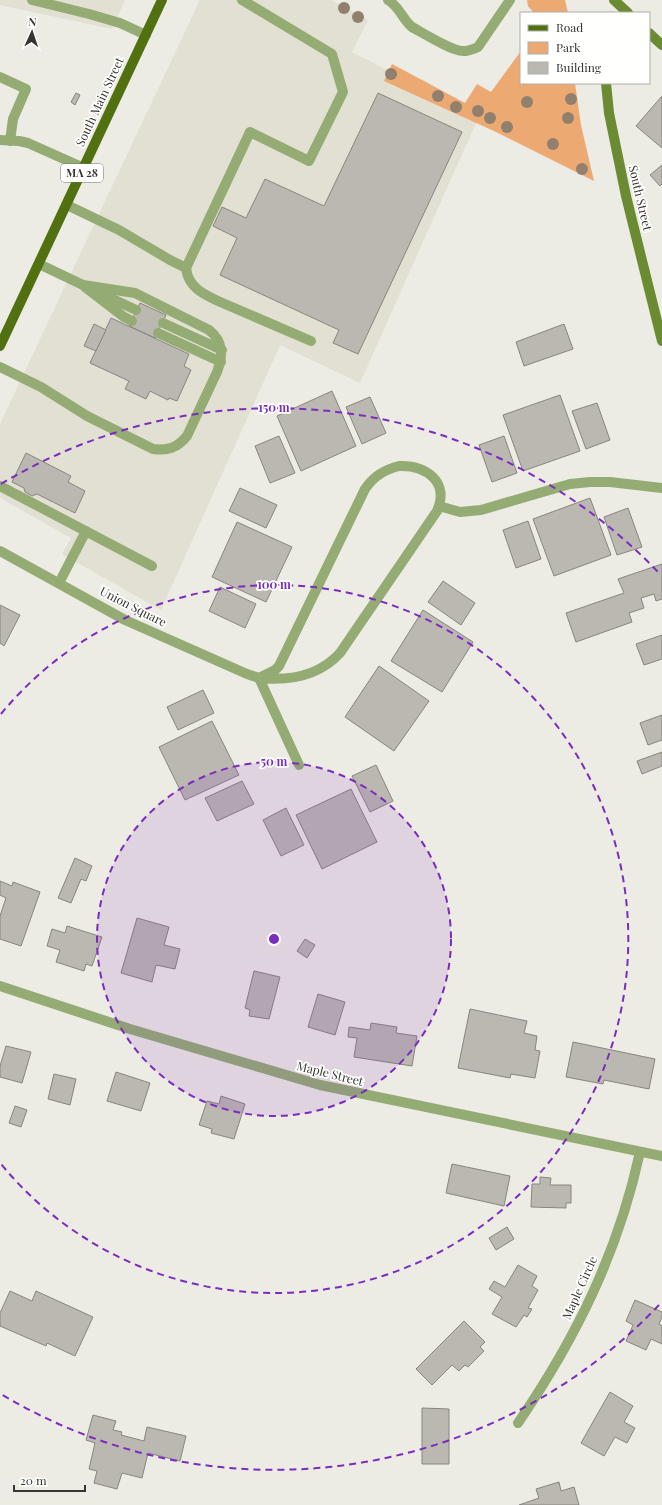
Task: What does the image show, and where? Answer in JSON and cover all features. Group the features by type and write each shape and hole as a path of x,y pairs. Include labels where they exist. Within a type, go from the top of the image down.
{"main road":[{"name":"South Main Street","path":"0,346 162,0"},
{"path":"614,0 625,12"},
{"path":"650,34 662,45"},
{"name":"South Street","path":"606,84 609,113 626,196 662,341"}],"street":[{"path":"32,0 120,23 146,35"},
{"path":"242,0 332,54 343,92 309,161 250,132 186,268 188,279 204,294 311,341"},
{"path":"388,0 395,4 412,27 462,51 478,47 510,0"},
{"path":"0,77 26,89 5,140 28,143 84,168"},
{"path":"67,205 131,237 186,268"},
{"path":"39,264 136,310"},
{"path":"83,285 124,317 132,320"},
{"path":"0,367 41,387 87,416 154,449 172,449 180,444 187,436 221,362 222,350 218,338 209,330 135,293 83,285"},
{"path":"163,323 222,350"},
{"path":"158,333 221,362"},
{"path":"300,765 259,678 275,670 279,666 365,489 370,482 382,472 399,466 416,467 429,473 436,482 440,493 439,506 460,512 481,510 570,484 585,482 622,482 662,488"},
{"path":"0,486 152,566"},
{"name":"Union Square","path":"0,551 125,620 246,674 259,678 281,679 302,676 323,668 340,653 439,506"},
{"path":"59,583 86,531"},
{"name":"Maple Street","path":"0,986 130,1029 320,1085 662,1156"},
{"name":"Maple Circle","path":"518,1423 560,1357 593,1294 626,1208 640,1152"}],"shaded area":[{"path":"0,0 125,0 112,29 0,5"},
{"path":"200,0 331,0 368,20 352,52 416,85 422,79 480,114 360,383 280,345 161,610 62,554 71,538 0,498 0,424"}],"green space":[{"path":"527,0 565,0 568,12 533,12 528,6"},
{"path":"520,52 520,84 575,84 581,125 594,181 496,132 384,81 392,64 465,103 477,84 491,92"}],"building":[{"path":"76,93 80,95 75,105 71,102"},
{"path":"378,93 462,132 358,354 333,343 339,330 220,275 237,238 213,226 222,207 246,218 265,179 324,206"},
{"path":"662,96 662,148 636,126"},
{"path":"662,165 662,184 660,186 650,175"},
{"path":"140,303 166,315 155,338 129,326"},
{"path":"111,318 189,354 184,366 191,370 177,401 169,398 168,400 150,391 146,399 125,389 129,381 90,363"},
{"path":"94,324 106,330 96,351 84,346"},
{"path":"564,324 573,349 524,366 516,342"},
{"path":"332,391 356,446 301,471 277,416"},
{"path":"560,395 580,451 523,471 503,415"},
{"path":"370,397 386,433 362,444 346,407"},
{"path":"597,403 610,440 586,449 572,411"},
{"path":"279,436 295,473 270,483 255,446"},
{"path":"504,436 517,473 492,482 479,445"},
{"path":"26,453 71,476 68,482 85,491 75,513 37,494 32,496 25,492 24,488 12,482"},
{"path":"240,488 277,505 266,528 229,511"},
{"path":"590,498 611,555 554,576 533,519"},
{"path":"628,508 642,547 617,555 604,517"},
{"path":"528,521 541,559 516,568 503,530"},
{"path":"237,522 292,547 266,602 212,577"},
{"path":"662,564 662,599 656,601 654,594 641,598 644,608 629,613 632,622 576,642 566,613 624,593 618,579"},
{"path":"443,581 475,603 461,625 428,602"},
{"path":"220,587 256,604 245,628 209,611"},
{"path":"0,605 20,615 4,646 0,643"},
{"path":"423,610 473,642 442,692 391,661"},
{"path":"662,635 662,659 644,665 636,644"},
{"path":"379,666 429,701 394,751 345,717"},
{"path":"203,690 214,713 178,730 167,707"},
{"path":"662,715 662,740 648,745 640,723"},
{"path":"212,721 239,775 185,800 159,747"},
{"path":"662,752 662,766 642,774 637,761"},
{"path":"376,765 393,801 370,812 352,776"},
{"path":"242,781 254,804 217,821 205,798"},
{"path":"351,789 377,842 322,869 296,815"},
{"path":"286,808 304,845 281,856 263,820"},
{"path":"75,858 92,866 86,881 81,879 71,903 58,898"},
{"path":"0,881 12,886 13,882 40,892 21,946 0,939 0,916 6,898 0,895"},
{"path":"137,918 169,927 164,945 180,949 175,969 156,965 152,982 121,973"},
{"path":"67,926 102,937 92,966 86,964 84,971 56,962 60,950 47,946 52,929 65,933"},
{"path":"305,939 315,945 307,958 297,951"},
{"path":"254,971 280,977 269,1019 249,1016 250,1010 245,1008"},
{"path":"318,994 345,1002 335,1035 308,1027"},
{"path":"470,1009 527,1021 524,1033 537,1036 535,1050 540,1051 535,1078 511,1074 510,1078 458,1068"},
{"path":"371,1023 397,1027 396,1033 417,1036 412,1066 354,1057 357,1038 348,1037 349,1027 370,1030"},
{"path":"573,1042 655,1059 649,1089 604,1080 603,1084 566,1077"},
{"path":"6,1046 31,1052 22,1083 0,1077 0,1066"},
{"path":"116,1072 150,1083 141,1111 107,1101"},
{"path":"54,1074 76,1079 70,1105 48,1099"},
{"path":"221,1096 245,1104 234,1139 211,1133 212,1129 199,1125 207,1101 219,1104"},
{"path":"15,1106 27,1110 21,1127 9,1123"},
{"path":"452,1164 510,1176 504,1206 446,1193"},
{"path":"540,1177 551,1178 550,1185 571,1185 571,1203 566,1203 566,1208 531,1207 532,1184 540,1184"},
{"path":"507,1227 514,1239 496,1250 489,1238"},
{"path":"518,1265 537,1276 532,1286 538,1290 528,1308 532,1309 527,1317 524,1315 516,1327 492,1314 502,1297 489,1289 494,1281 505,1287"},
{"path":"10,1291 32,1301 36,1291 93,1317 75,1356 47,1343 46,1346 0,1326 0,1313"},
{"path":"635,1300 662,1312 662,1317 659,1324 662,1326 662,1344 651,1339 646,1350 626,1341 633,1325 626,1321"},
{"path":"464,1321 485,1342 480,1347 484,1351 468,1367 465,1365 459,1371 452,1365 432,1385 416,1369"},
{"path":"610,1392 633,1406 624,1422 635,1428 627,1443 615,1437 604,1456 581,1443"},
{"path":"422,1408 449,1409 449,1464 422,1464"},
{"path":"93,1415 116,1421 113,1430 122,1432 121,1435 144,1441 147,1427 186,1436 180,1461 148,1453 142,1478 122,1473 117,1489 94,1483 97,1471 89,1469 95,1443 86,1440"},
{"path":"559,1482 561,1491 574,1487 579,1505 519,1505 539,1498 536,1489"}]}
